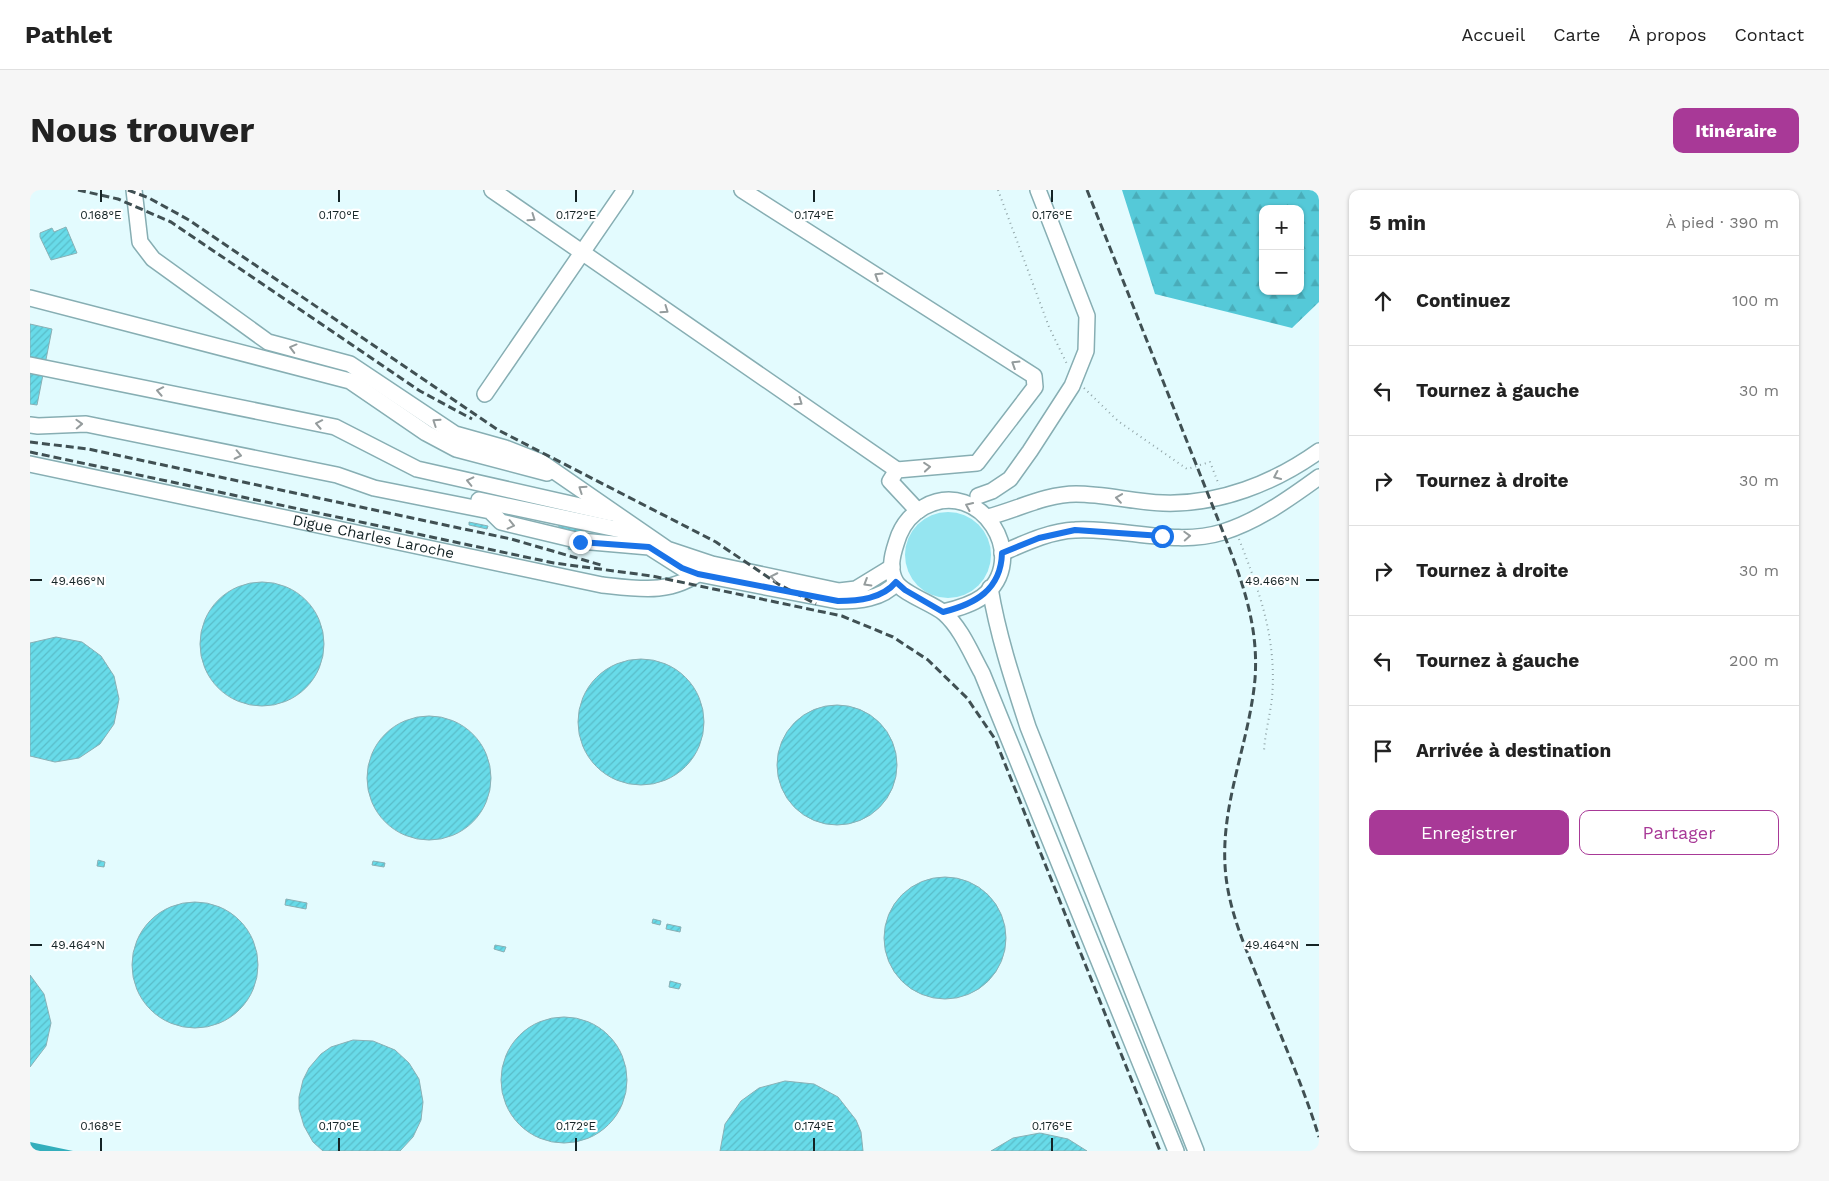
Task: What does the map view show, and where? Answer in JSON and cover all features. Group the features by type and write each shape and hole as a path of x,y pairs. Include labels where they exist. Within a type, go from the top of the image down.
{"street":[{"path":"134,190 140,242 153,259 268,342 350,364 455,434 505,448 541,462 667,549 712,564 838,591 856,590 892,567"},
{"path":"492,190 897,470 977,463 1036,387 1034,376 742,190"},
{"path":"485,394 625,190"},
{"path":"978,496 992,491 1010,478 1030,451 1076,378 1086,351 1087,316 1038,190"},
{"path":"30,298 350,380 426,434 456,449 563,477"},
{"path":"30,365 336,427 417,469 620,515"},
{"path":"30,425 86,424 337,475 374,488 490,511 501,522 580,542 649,547 682,568 698,574 838,601 874,597 890,590 896,582"},
{"path":"988,517 1039,501 1075,494 1162,503 1198,502 1223,497 1263,483 1298,466 1319,452"},
{"name":"Digue Charles Laroche","path":"30,464 602,585 660,590 683,583 712,564"},
{"path":"897,470 890,481 918,511"},
{"path":"1002,553 1039,538 1075,530 1178,536 1208,534 1234,527 1263,514 1319,477"},
{"path":"943,612 976,601 990,588 1000,571 1002,553 999,536 988,517 974,507 952,501 935,503 918,511 900,532 893,552 892,567 896,582 905,590 943,612 956,626 986,682 1176,1151"},
{"path":"990,588 995,616 1010,671 1028,727 1196,1151"}],"path":[{"path":"998,190 1049,327 1061,354 1076,378 1091,396 1118,421 1171,460 1188,469 1210,462 1223,497"},
{"path":"1234,527 1257,584 1268,621 1273,657 1272,700 1264,751"}],"shaded area":[{"path":"948,512 964,516 978,525 987,539 991,555 987,571 978,585 964,594 948,598 932,594 918,585 909,571 905,555 909,539 918,525 932,516"},
{"path":"30,1142 73,1151 30,1151"}],"green space":[{"path":"1122,190 1319,190 1319,302 1292,328 1155,294"}],"building":[{"path":"66,227 77,253 51,260 40,237 40,233 52,228 54,232"},
{"path":"30,324 52,329 37,405 30,404"},
{"path":"469,522 488,526 487,529 469,525"},
{"path":"560,522 584,528 581,539 557,534"},
{"path":"569,546 578,548 577,551 568,549"},
{"path":"262,582 286,587 297,592 306,600 314,609 319,620 324,644 319,668 314,679 306,688 297,696 286,701 262,706 238,701 227,696 218,688 210,679 205,668 200,644 205,620 210,609 218,600 227,592 238,587"},
{"path":"56,637 82,642 101,656 114,676 119,699 114,724 100,744 79,758 55,762 30,756 30,643"},
{"path":"641,659 665,664 685,678 699,698 704,722 699,746 685,766 665,780 641,785 617,780 597,766 583,746 578,722 583,698 597,678 617,664"},
{"path":"837,705 860,709 880,722 893,742 897,765 893,788 880,808 860,821 837,825 814,821 794,808 781,788 777,765 781,742 794,722 814,709"},
{"path":"429,716 453,721 473,734 486,754 491,778 486,802 473,822 453,835 429,840 405,835 385,822 372,802 367,778 372,754 385,734 405,721"},
{"path":"98,860 105,862 104,867 97,866"},
{"path":"373,861 385,863 384,867 372,865"},
{"path":"945,877 968,882 988,895 1001,915 1006,938 1001,961 988,981 968,994 945,999 922,994 902,981 889,961 884,938 889,915 902,895 922,882"},
{"path":"286,899 307,903 306,909 285,905"},
{"path":"195,902 219,907 239,921 253,941 258,965 253,989 239,1009 219,1023 195,1028 171,1023 151,1009 137,989 132,965 137,941 151,921 171,907"},
{"path":"653,919 661,921 660,925 652,923"},
{"path":"667,924 681,927 680,932 666,929"},
{"path":"495,945 506,947 504,952 494,949"},
{"path":"30,975 44,994 51,1023 46,1046 30,1067"},
{"path":"670,981 681,984 679,989 669,987"},
{"path":"564,1017 588,1022 609,1035 622,1056 627,1080 622,1104 609,1125 588,1138 564,1143 540,1138 519,1125 506,1104 501,1080 506,1056 519,1035 540,1022"},
{"path":"353,1040 373,1041 395,1050 409,1063 419,1079 423,1102 421,1120 413,1137 400,1151 323,1151 313,1142 304,1126 299,1109 299,1097 303,1080 309,1068 321,1054 331,1047"},
{"path":"785,1081 814,1084 838,1097 856,1120 861,1132 863,1151 720,1151 725,1124 741,1101 759,1088"},
{"path":"1040,1133 1068,1139 1087,1151 991,1151 1013,1138"}],"railway":[{"path":"78,190 118,199 171,222 420,391 472,419"},
{"path":"128,190 149,198 189,220 498,430 716,542 778,584 816,604"},
{"path":"1087,190 1230,550 1248,604 1256,659 1255,679 1252,704 1226,826 1226,877 1234,914 1242,938 1297,1075 1319,1137"},
{"path":"30,442 88,449 511,539 601,565"},
{"path":"30,452 554,563 652,576 842,616 893,637 928,660 967,698 995,739 1160,1151"}],"route":[{"path":"580,542 649,547 682,568 698,574 838,601 874,597 890,590 896,582 905,590 943,612 976,601 987,593 996,581 1000,571 1002,553 1025,543 1055,533 1075,530 1162,536"}]}
